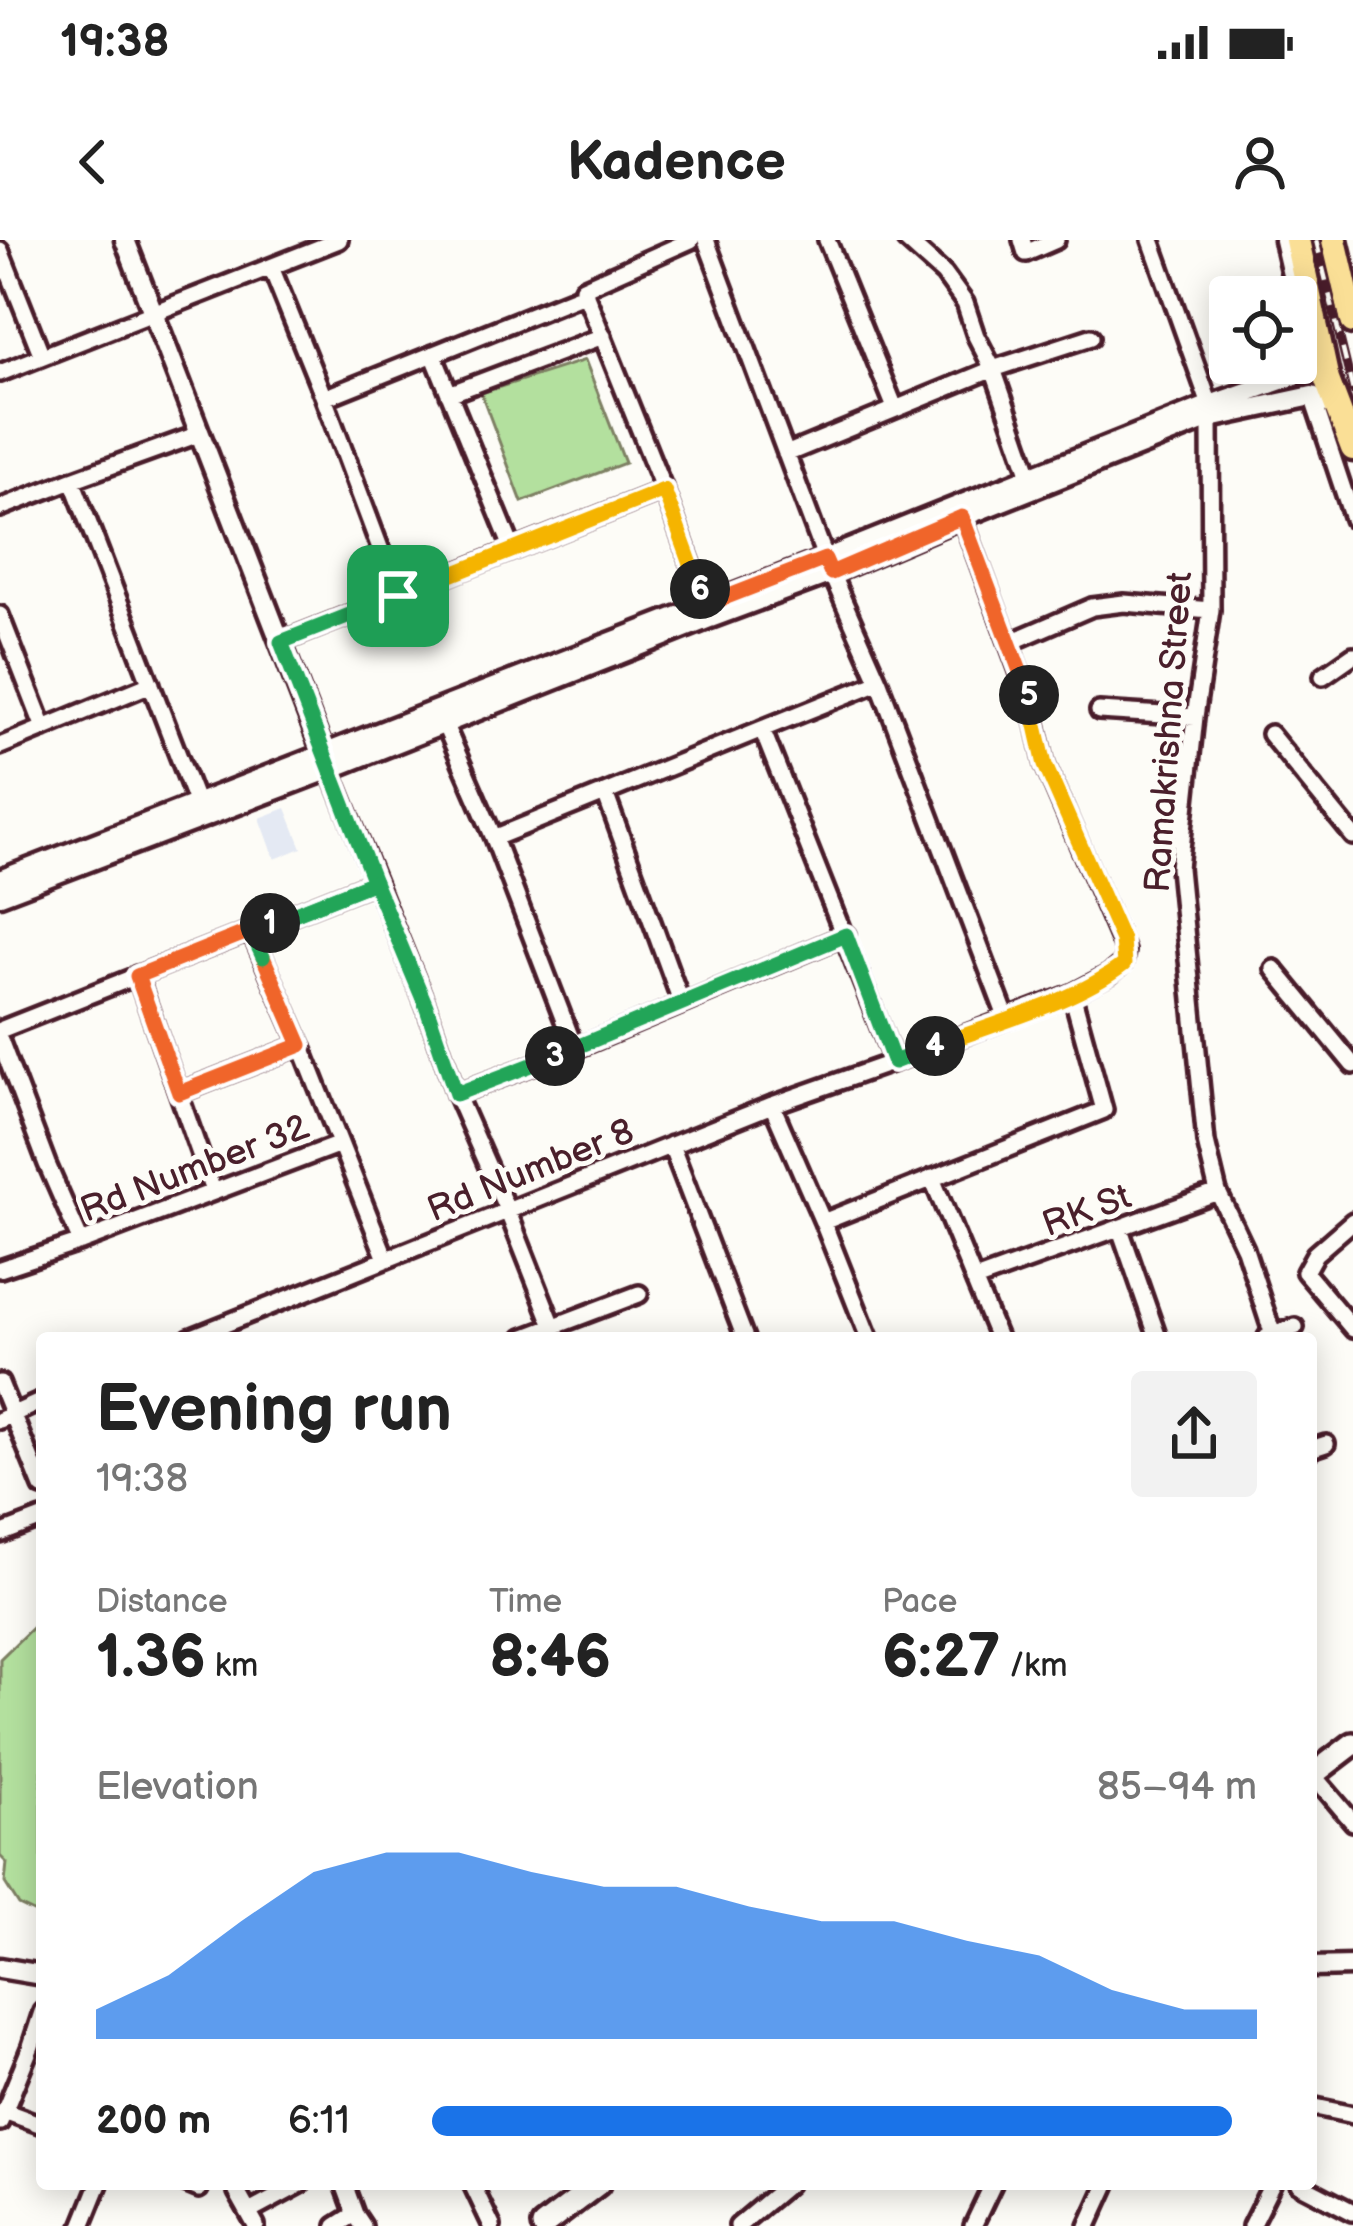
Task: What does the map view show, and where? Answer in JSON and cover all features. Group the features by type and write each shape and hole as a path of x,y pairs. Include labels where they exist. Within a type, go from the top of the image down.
{"highway":[{"path":"1297,240 1327,380 1353,448"},
{"path":"1334,240 1353,321"}],"main road":[{"path":"1317,1778 1353,1744"},
{"path":"1317,1779 1353,1760"},
{"path":"522,2226 568,2190"},
{"path":"543,2226 590,2190"}],"street":[{"path":"125,240 426,1006 456,1094 553,1326"},
{"path":"0,373 340,240"},
{"path":"691,240 584,287 706,605"},
{"path":"706,240 828,566 878,682 1007,1019"},
{"path":"827,240 895,408"},
{"path":"906,240 944,274 965,303 1030,476"},
{"path":"1022,240 1026,253 1056,240"},
{"name":"Ramakrishna Street","path":"1151,240 1210,412 1211,610 1179,868 1206,1142 1218,1192 1245,1249 1268,1332"},
{"path":"0,895 706,605 962,517 1304,372 1310,360 1284,240"},
{"path":"0,251 42,356"},
{"path":"271,267 398,596"},
{"path":"324,398 586,293"},
{"path":"449,394 603,336"},
{"path":"786,454 993,368 1091,337"},
{"path":"433,354 513,550"},
{"path":"1312,396 1353,519"},
{"path":"0,880 197,804 444,723 710,617 1030,476 1210,412 1312,396 1337,407"},
{"path":"0,508 199,434"},
{"path":"72,480 197,804"},
{"path":"281,642 664,490"},
{"path":"962,517 1011,643 1092,607 1124,603 1211,610"},
{"path":"0,615 44,728"},
{"name":"Rd Number 8","path":"204,1332 671,1144 1072,994 1124,964 1124,950 1045,765 1011,643"},
{"path":"1323,676 1353,655"},
{"path":"494,838 878,682"},
{"path":"0,746 151,684"},
{"path":"1100,711 1196,717"},
{"path":"444,723 575,1049"},
{"path":"763,730 894,1062"},
{"path":"1270,734 1353,836"},
{"path":"604,793 682,1004"},
{"path":"0,1030 374,882"},
{"path":"251,931 386,1258"},
{"path":"456,1094 846,935"},
{"path":"1274,969 1353,1065"},
{"path":"137,976 213,1191"},
{"path":"823,1222 1104,1109 1072,994"},
{"path":"0,1040 81,1242"},
{"path":"179,1093 301,1045"},
{"path":"772,1105 867,1332"},
{"name":"Rd Number 32","path":"0,1269 340,1144"},
{"path":"671,1144 743,1332"},
{"path":"932,1178 996,1332"},
{"name":"RK St","path":"975,1280 1218,1192"},
{"path":"1353,1221 1308,1262 1305,1272 1353,1329"},
{"path":"1120,1229 1156,1332"},
{"path":"538,1332 639,1294"},
{"path":"231,1320 235,1332"},
{"path":"1281,1332 1295,1327"},
{"path":"0,1383 5,1418 36,1476"},
{"path":"5,1418 36,1404"},
{"path":"0,1534 36,1520"},
{"path":"1317,1784 1353,1822"},
{"path":"1317,1966 1353,1966"},
{"path":"0,1969 36,1974"},
{"path":"36,2032 2,2116 36,2124"},
{"path":"1317,2107 1353,2115"},
{"path":"82,2226 97,2190"},
{"path":"236,2192 252,2219 293,2190"},
{"path":"336,2226 359,2220 346,2190"},
{"path":"475,2190 493,2226"},
{"path":"738,2226 781,2190"},
{"path":"973,2226 990,2190"},
{"path":"1088,2226 1104,2190"},
{"path":"1251,2226 1269,2190"},
{"path":"1311,2190 1353,2212"}],"shaded area":[{"path":"286,808 302,848 275,859 260,818"}],"green space":[{"path":"585,360 625,463 522,502 481,393"},
{"path":"36,1624 36,1913 19,1905 5,1883 7,1863 0,1856 0,1659"}],"railway":[{"path":"1316,240 1353,391"}],"route":[{"path":"398,596 281,642 374,882 137,976 179,1093 301,1045 251,931 374,882 426,1006 456,1094 846,935 894,1062 1072,994 1124,964 1122,940 1045,765 1011,643 962,517 831,573 825,559 706,605 664,490 398,596"}]}
